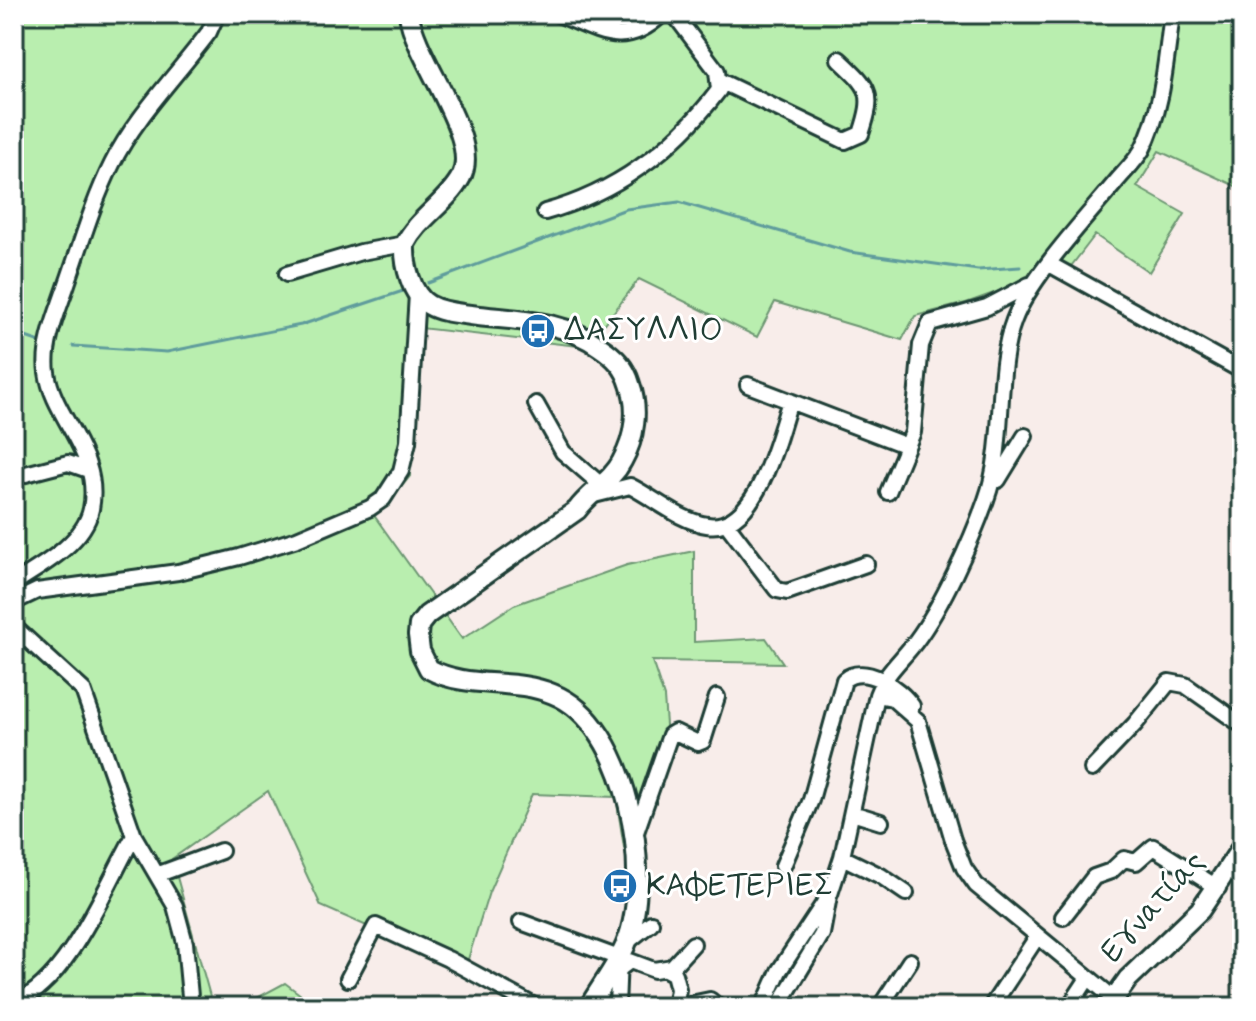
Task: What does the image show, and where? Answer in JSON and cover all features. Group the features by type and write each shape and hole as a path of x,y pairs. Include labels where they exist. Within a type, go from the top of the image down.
{"street":[{"path":"14,583 54,556 86,523 92,501 88,470 77,434 49,383 46,369 54,325 112,163 209,32 217,14"},
{"path":"287,274 361,252 405,244 458,181 465,154 416,44 409,14"},
{"path":"558,14 613,36 627,36 652,24 662,14"},
{"path":"545,212 603,192 636,173 703,113 719,90 717,71 674,14"},
{"path":"778,1007 822,934 852,813 869,717 879,688 928,620 975,530 988,495 997,460 1013,320 1047,269 1141,151 1155,115 1172,14"},
{"path":"720,81 845,141 861,134 869,94 867,85 839,59"},
{"path":"14,602 37,591 178,572 255,553 297,539 383,499 401,471 408,442 417,294 408,269 405,244"},
{"path":"1047,269 1242,371"},
{"path":"888,492 907,446 918,406 921,345 930,323 1015,295 1047,269"},
{"path":"417,294 426,303 452,312 571,329 617,359 629,381 635,417 624,458 616,472 593,491 577,510 427,615 419,625 418,644 429,669 447,678 540,690 574,705 596,729 610,754 639,866 637,891 617,962 617,1007"},
{"path":"748,385 907,446"},
{"path":"593,491 630,486 689,519 706,525 726,523 742,514 753,499 790,401"},
{"path":"536,404 563,452 593,491"},
{"path":"988,495 1025,436"},
{"path":"14,477 68,463 88,470"},
{"path":"726,523 777,590 787,592 866,564"},
{"path":"14,627 83,690 134,836 159,874 180,924 191,1007"},
{"path":"783,866 811,800 844,680 857,674 918,721 964,868 976,885 1088,978 1110,1002"},
{"path":"1092,769 1169,682 1185,685 1242,725"},
{"path":"634,838 670,735 675,732 698,743 703,741 717,697"},
{"path":"852,813 881,822"},
{"path":"14,1003 41,987 65,962 134,836"},
{"path":"1063,917 1094,877 1111,871 1124,859 1136,862 1153,847 1218,888"},
{"name":"Εγνατίας","path":"1110,1002 1218,888 1242,847"},
{"path":"159,874 221,851"},
{"path":"842,857 881,876 906,893"},
{"path":"763,1007 779,971 830,894"},
{"path":"521,922 617,962 634,961 654,970 665,969 678,962 693,944"},
{"path":"589,1007 617,962 651,923"},
{"path":"348,979 376,926 448,959 536,1007"},
{"path":"991,1007 1037,937"},
{"path":"880,1007 910,961"},
{"path":"665,969 674,974 678,989 676,1002 681,1006 710,1000 718,1007"},
{"path":"1069,1007 1088,978"}],"green space":[{"path":"14,14 1242,14 1242,189 1159,151 1137,187 1185,214 1149,272 1095,235 1072,265 966,303 915,316 902,340 775,302 757,337 639,279 587,347 421,328 410,476 388,504 373,514 462,639 514,605 627,565 694,551 694,642 766,638 783,663 652,661 664,697 668,753 641,840 624,847 616,797 532,794 489,892 465,969 321,906 268,791 172,859 213,1007 14,1007"},
{"path":"285,983 317,1007 240,1007"}],"waterway":[{"path":"428,283 626,209 679,202 850,252 978,270 1020,267"},
{"path":"73,346 167,352 301,325 406,290"},
{"path":"14,333 40,342"}],"place":[{"name":"ΔΑΣΥΛΛΙΟ","path":"538,331"},
{"name":"ΚΑΦΕΤΕΡΙΕΣ","path":"620,886"}]}
